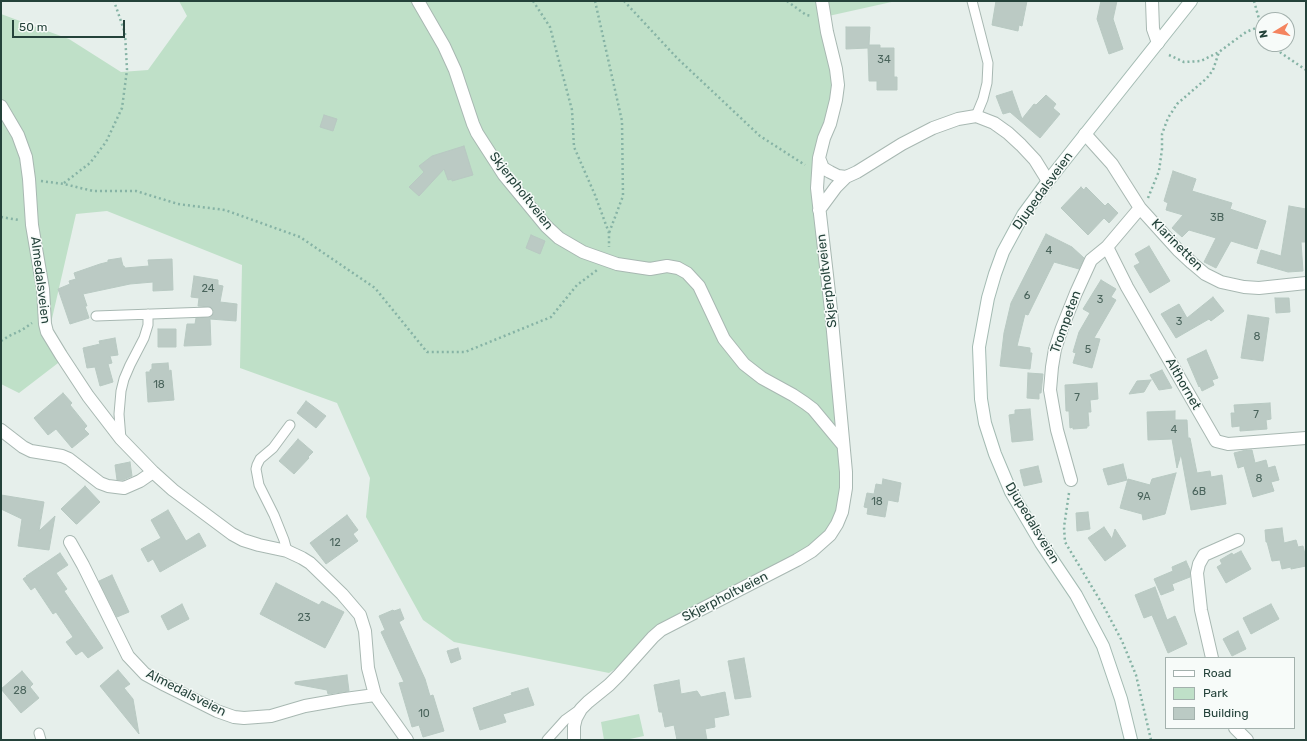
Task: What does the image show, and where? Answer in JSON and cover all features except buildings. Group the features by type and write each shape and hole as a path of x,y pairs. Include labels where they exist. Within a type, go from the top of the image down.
{"street":[{"name":"Skjerpholtveien","path":"418,1 444,46 455,70 477,133 504,175 546,226 559,238 583,252 617,264 642,268 667,266 678,268 687,273 699,286 724,339 744,364 762,378 793,394 809,406 843,445"},
{"name":"Skjerpholtveien","path":"574,740 574,726 581,709 609,685 638,652 661,630 797,560 826,539 837,524 842,512 845,499 846,472 831,310 817,188 824,138 830,124 838,85 822,1"},
{"path":"1152,1 1153,29 1158,43"},
{"name":"Djupedalsveien","path":"1131,740 1121,699 1103,646 1076,595 1041,543 1011,492 995,454 985,424 981,399 979,347 988,298 1002,252 1023,215 1048,181 1191,1"},
{"name":"Almedalsveien","path":"1,106 18,135 26,157 32,225 44,289 43,314 47,332 61,355 88,396 122,439 172,490 232,534 243,540 287,551 310,563 342,594 360,615 365,632 368,668 375,695 407,740"},
{"path":"820,158 823,168 838,176 846,176 856,172 902,144 933,128 958,119 976,116 994,123 1013,137 1035,160 1048,181"},
{"name":"Klarinetten","path":"1085,134 1112,164 1140,208 1192,263 1205,274 1221,282 1244,287 1259,288 1306,283"},
{"path":"819,210 846,176"},
{"name":"Trompeten","path":"1071,480 1057,430 1050,390 1055,349 1062,328 1091,260 1107,247 1140,208"},
{"name":"Althornet","path":"1107,247 1127,287 1216,441 1228,444 1306,438"},
{"path":"1,430 31,451 62,456 69,459 95,480 108,486 124,488 140,481 153,472"},
{"path":"1212,657 1201,610 1197,573 1199,564 1204,555 1238,540"},
{"name":"Almedalsveien","path":"70,542 128,656 145,674 165,685 217,711 234,717 244,718 271,716 305,706 375,695"},
{"path":"1236,729 1247,740"}],"lane":[{"path":"972,1 988,63 987,83 983,99 976,116"},
{"path":"96,316 208,312"},
{"path":"122,439 119,414 121,392 124,379 147,330 148,314"},
{"path":"287,551 274,515 259,485 256,470 260,459 273,448 290,425"},
{"path":"546,740 565,720 581,709"}],"path":[{"path":"64,184 90,163 106,142 122,108 127,70 125,33 114,1"},
{"path":"29,179 64,184 93,192 136,192 178,204 225,210 300,236 375,288 427,352 465,352 551,317 577,285 609,261 609,234 595,195 574,147 572,110 550,27 532,1"},
{"path":"595,1 622,120 623,196 609,234"},
{"path":"624,1 677,58 760,136 818,173"},
{"path":"787,1 806,15 824,17"},
{"path":"1254,1 1257,12"},
{"path":"1169,55 1184,62 1194,62 1208,59 1241,36 1255,29"},
{"path":"1140,208 1149,197 1159,172 1162,150 1162,134 1168,118 1177,104 1213,70 1219,52"},
{"path":"1280,52 1306,69"},
{"path":"1,341 22,330 43,314"},
{"path":"1071,480 1065,514 1065,542 1104,607 1122,641 1136,675 1151,740"}],"green space":[{"path":"179,1 896,1 824,17 837,75 821,161 846,456 842,513 818,548 680,622 609,673 454,642 423,620 366,517 370,478 337,403 240,368 242,265 107,211 76,214 48,336 62,360 19,393 1,384 1,14 69,39 121,72 148,70 187,16"},
{"path":"639,714 644,736 625,740 604,740 601,722"}]}
